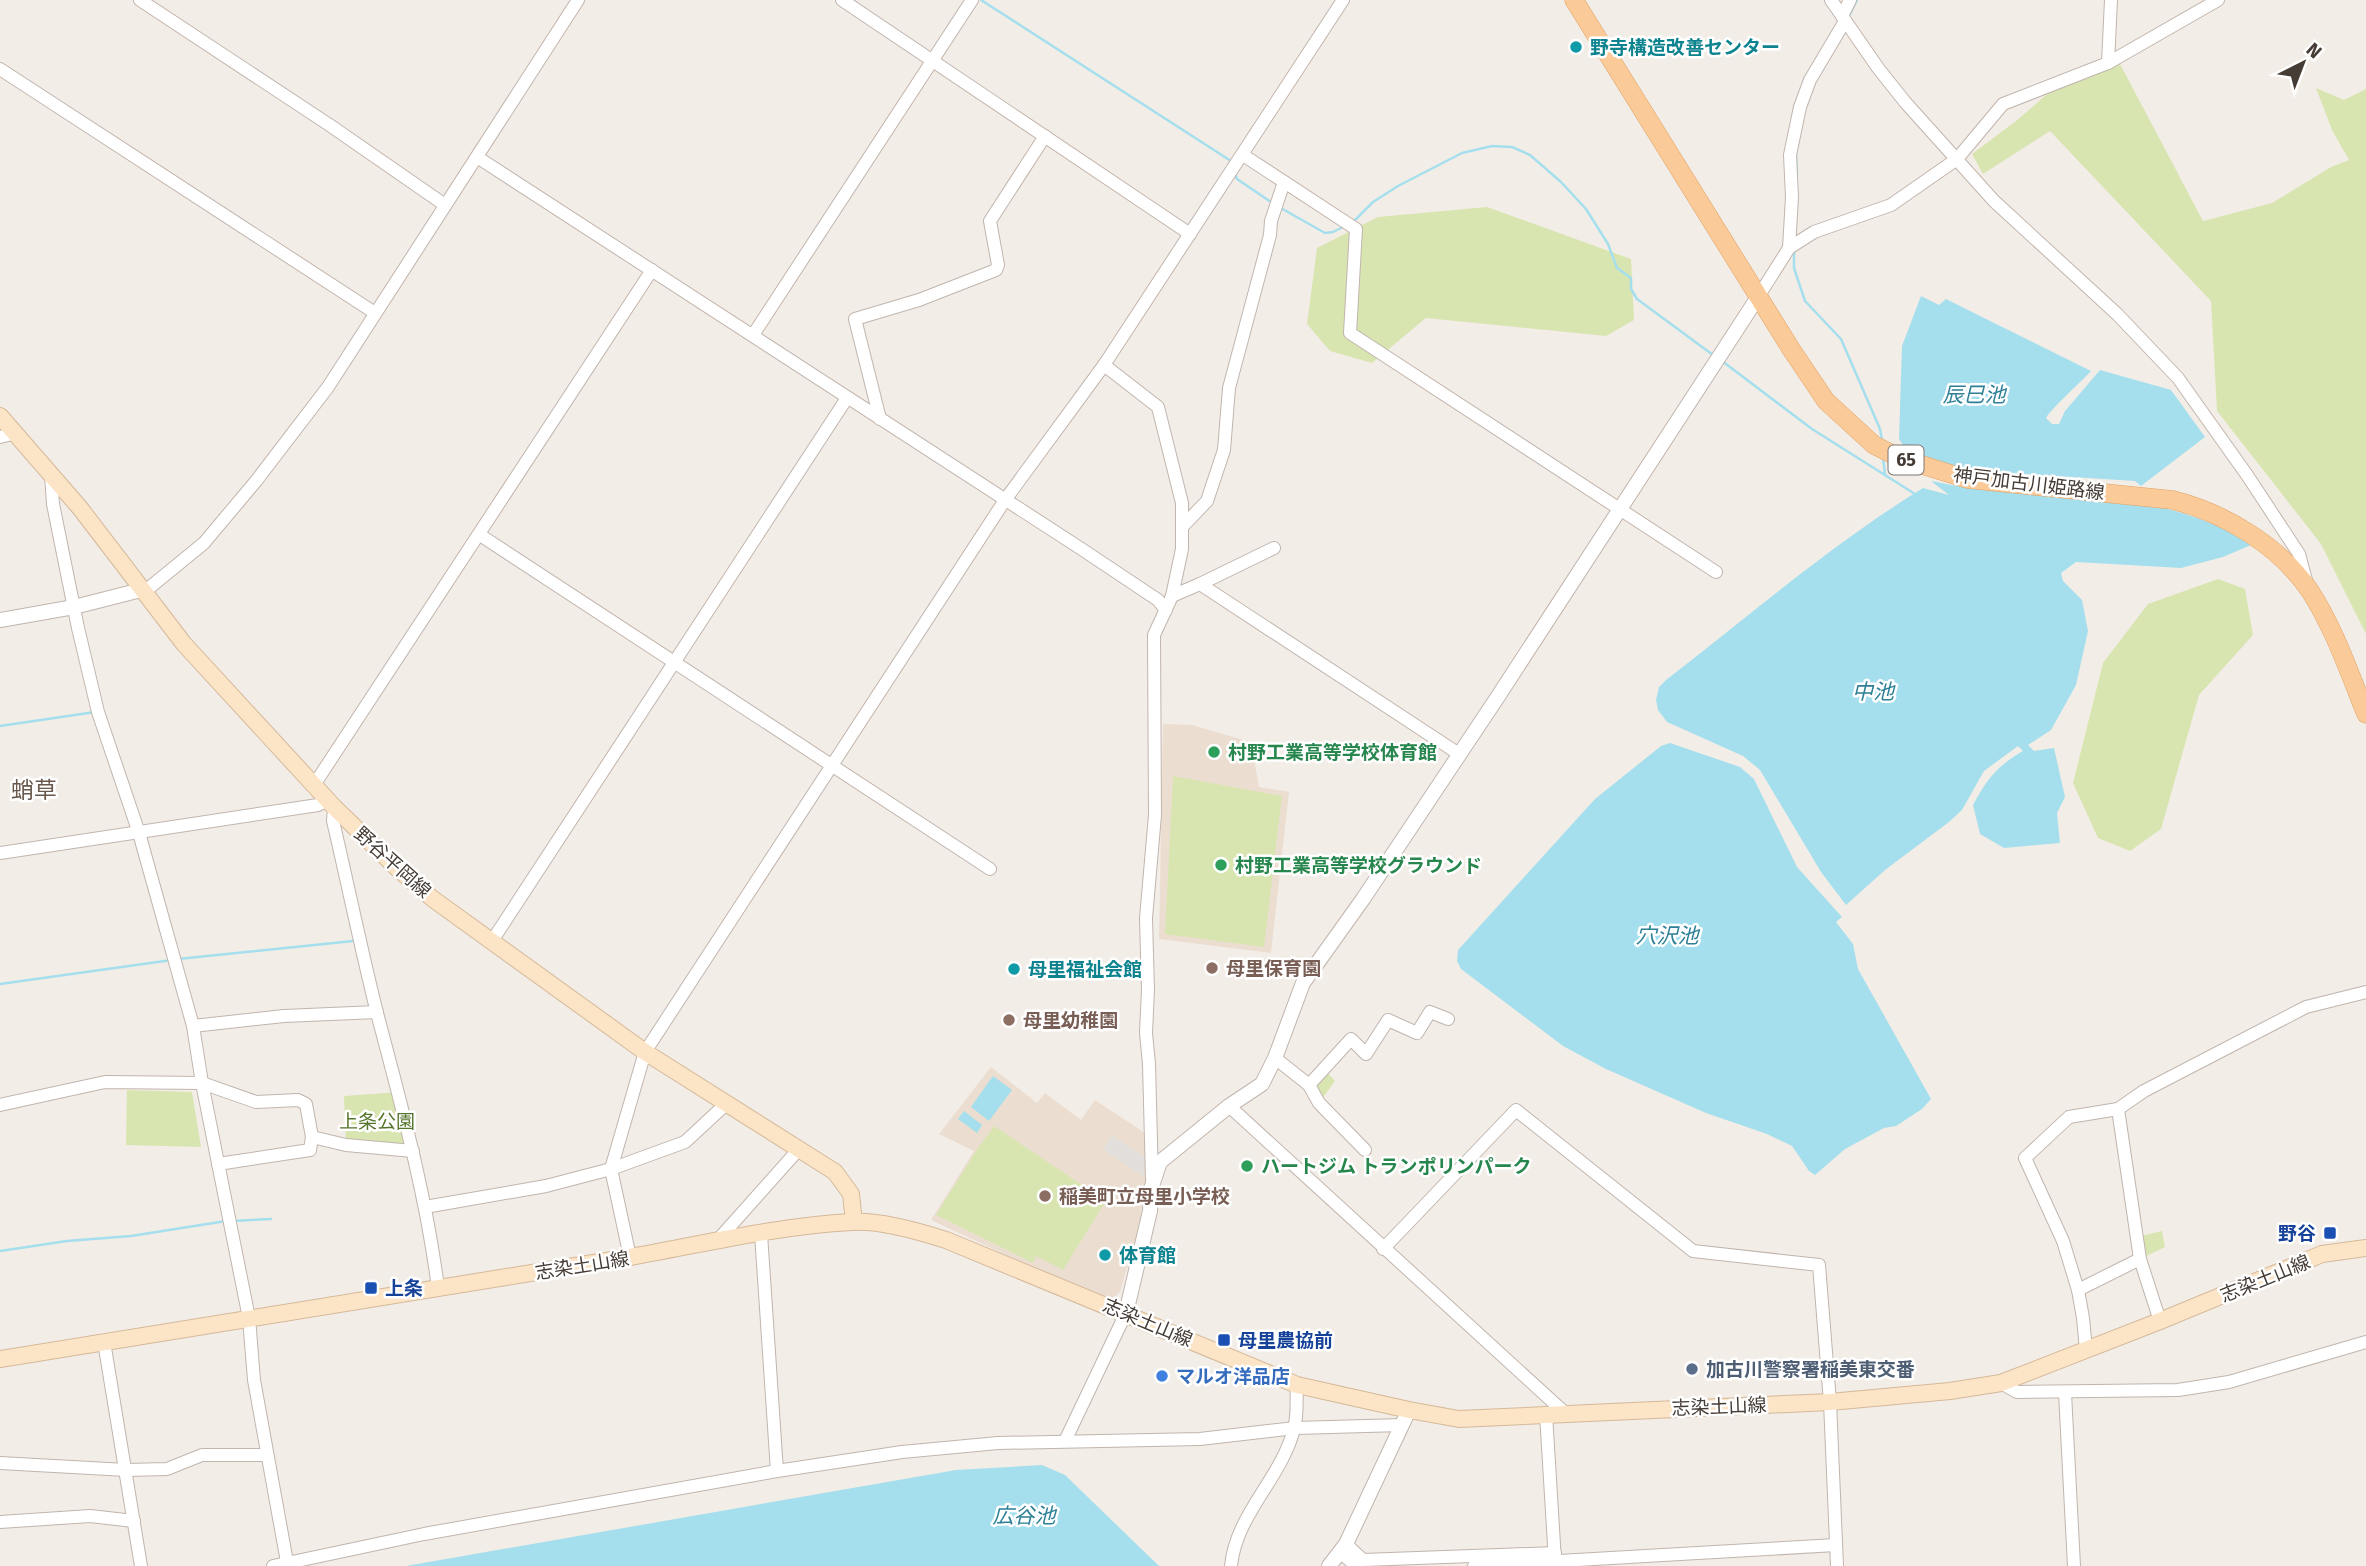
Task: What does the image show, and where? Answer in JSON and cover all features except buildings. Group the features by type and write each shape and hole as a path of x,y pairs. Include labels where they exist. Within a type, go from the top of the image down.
{"main road":[{"name":"神戸加古川姫路線","path":"1574,0 1758,297 1826,401 1874,445 1900,458 1967,479 2172,500 2200,507 2242,529 2282,559 2309,590 2332,632 2366,714"},
{"name":"野谷平岡線","path":"0,416 80,508 184,644 331,804 398,869 433,899 645,1052 835,1172 852,1194 854,1222"},
{"name":"志染土山線","path":"0,1359 717,1241 854,1222 919,1232 946,1240 1297,1385 1406,1418 1459,1419 1830,1402 1950,1391 2001,1383 2322,1254 2366,1248"}],"street":[{"path":"140,0 445,205"},
{"path":"0,620 74,607 149,588 204,544 328,387 578,0"},
{"path":"842,0 1190,234"},
{"path":"753,335 972,0"},
{"path":"630,1257 611,1169 645,1052 1005,500 1104,365 1343,0"},
{"path":"1831,0 1905,102 1994,201 2117,314 2178,378 2299,554 2309,590"},
{"path":"1789,248 1792,197 1790,155 1800,107 1850,0"},
{"path":"2108,63 2111,0"},
{"path":"1152,1186 1160,1162 1229,1106 1262,1084 1275,1058 1303,983 1398,847 1620,511 1789,248 1814,232 1891,205 1957,159 2003,104 2108,63 2218,0"},
{"path":"0,69 375,313"},
{"path":"880,419 855,319 919,300 996,270 998,265 990,221 1045,136"},
{"path":"1243,155 1356,229 1350,333 1716,572"},
{"path":"477,156 1158,600 1166,610"},
{"path":"1182,527 1207,501 1224,450 1228,387 1270,235 1271,221 1284,182"},
{"path":"314,785 652,270"},
{"path":"1065,1441 1126,1313 1150,1211 1152,1186 1146,1033 1146,918 1155,815 1154,635 1172,596 1182,549 1182,503 1158,407 1104,365"},
{"path":"492,941 847,398"},
{"path":"0,437 16,433"},
{"path":"51,474 52,504 98,712 139,833 193,1026 249,1318 254,1380 287,1562"},
{"path":"480,535 990,869"},
{"path":"1172,596 1274,548"},
{"path":"1200,584 1459,754"},
{"path":"0,853 331,804 377,1012 400,1092 425,1207 438,1288"},
{"path":"2086,1350 2078,1290 2063,1241 2025,1158 2069,1117 2118,1109 2144,1091 2306,1007 2366,992"},
{"path":"193,1026 284,1016 377,1012"},
{"path":"1309,1085 1351,1040 1366,1054 1388,1020 1417,1033 1430,1012 1448,1019"},
{"path":"1275,1058 1309,1085 1319,1103 1365,1150"},
{"path":"0,1105 105,1082 202,1083 256,1102 298,1100 306,1104 312,1137 310,1150 218,1164"},
{"path":"425,1207 534,1188 611,1169 685,1142 726,1104"},
{"path":"1229,1106 1564,1413"},
{"path":"2118,1109 2140,1259 2160,1321"},
{"path":"1383,1249 1516,1110 1693,1251 1819,1265 1830,1402 1837,1566"},
{"path":"312,1137 346,1145 413,1151"},
{"path":"717,1241 799,1150"},
{"path":"761,1234 777,1471"},
{"path":"2078,1290 2140,1259"},
{"path":"104,1342 141,1566"},
{"path":"2001,1383 2017,1392 2178,1390 2229,1381 2366,1342"},
{"path":"1231,1566 1233,1549 1246,1517 1276,1472 1295,1428 1297,1385"},
{"path":"2065,1393 2074,1566"},
{"path":"1546,1414 1556,1561"},
{"path":"273,1566 424,1534 777,1471 902,1452 998,1443 1200,1439 1406,1418"},
{"path":"1329,1566 1342,1548 1406,1418"},
{"path":"0,1463 126,1470 167,1469 202,1455 267,1455"},
{"path":"0,1522 90,1516 134,1521"},
{"path":"1474,1566 1836,1545"},
{"path":"1342,1548 1363,1560 1556,1561"},
{"path":"1342,1548 1357,1566"}],"shaded area":[{"name":"村野工業高等学校グラウンド","path":"1163,724 1192,725 1251,742 1259,787 1289,792 1271,953 1159,939"},
{"name":"稲美町立母里小学校","path":"991,1067 1037,1103 1045,1093 1081,1120 1095,1100 1148,1135 1147,1173 1139,1227 1120,1292 1109,1303 931,1220 974,1151 939,1134"},
{"path":"1112,1136 1146,1158 1143,1176 1103,1149"}],"green space":[{"path":"2119,62 2203,221 2272,203 2331,167 2349,160 2332,130 2316,88 2344,100 2366,89 2366,634 2321,544 2217,411 2211,301 2050,131 1983,174 1972,154 2046,95"},
{"path":"1487,207 1631,259 1634,320 1606,336 1426,318 1372,363 1330,351 1307,324 1317,248 1378,217"},
{"path":"2218,579 2245,589 2253,635 2199,695 2161,829 2130,851 2098,838 2073,783 2103,663 2148,604"},
{"name":"村野工業高等学校グラウンド","path":"1173,776 1282,796 1264,947 1165,934"},
{"path":"1324,1069 1335,1081 1319,1103 1309,1085"},
{"path":"127,1090 192,1092 201,1147 126,1145"},
{"name":"上条公園","path":"400,1092 413,1151 346,1145 344,1096"},
{"path":"994,1126 1106,1201 1063,1270 1036,1256 1033,1263 936,1215"},
{"path":"2162,1231 2165,1247 2140,1259 2137,1237"}],"water":[{"name":"辰巳池","path":"1921,296 1939,305 1946,299 2091,371 2046,418 2052,424 2059,424 2065,411 2100,370 2171,390 2205,437 2141,486 2135,481 1963,470 1917,456 1905,448 1899,439 1902,346"},
{"name":"中池","path":"1931,481 1957,486 2138,503 2207,522 2251,545 2223,557 2181,568 2076,562 2061,573 2063,581 2082,600 2088,631 2076,685 2051,730 2028,745 2034,751 2054,748 2065,797 2057,813 2060,843 2004,848 1980,834 1973,805 1994,774 2023,751 2018,746 1984,771 1962,810 1885,870 1846,905 1821,872 1760,770 1743,756 1667,722 1658,710 1656,700 1659,687 1666,680 1856,532 1923,488 1949,495"},
{"name":"穴沢池","path":"1670,743 1740,767 1754,779 1797,867 1842,917 1836,922 1853,944 1858,969 1931,1099 1922,1109 1896,1126 1884,1128 1845,1149 1815,1175 1809,1171 1792,1146 1767,1134 1706,1113 1606,1069 1563,1046 1461,969 1457,961 1458,950 1595,799 1661,746"},
{"path":"993,1076 1012,1090 989,1121 971,1107"},
{"path":"964,1111 982,1125 977,1133 958,1119"},
{"name":"広谷池","path":"1042,1465 1065,1475 1159,1566 406,1566 956,1470"}],"waterway":[{"path":"981,0 1231,161"},
{"path":"1848,18 1857,0"},
{"path":"1354,221 1373,202 1398,186 1462,153 1492,146 1512,147 1530,155 1586,209 1608,244 1617,268 1631,278 1631,289 1637,299 1713,355"},
{"path":"1796,153 1797,174"},
{"path":"1235,174 1237,179 1274,204"},
{"path":"1279,207 1325,233 1345,226"},
{"path":"1794,251 1794,268 1805,301 1841,339 1880,429 1882,440"},
{"path":"1722,361 1812,429 1915,494"},
{"path":"1883,457 1885,475"},
{"path":"0,726 95,712"},
{"path":"178,959 353,941"},
{"path":"0,984 172,960"},
{"path":"232,1221 271,1219"},
{"path":"0,1251 67,1241 131,1236 226,1221"}],"place":[{"name":"野寺構造改善センター","path":"1576,47"},
{"name":"村野工業高等学校体育館","path":"1214,752"},
{"name":"村野工業高等学校グラウンド","path":"1221,865"},
{"name":"母里保育園","path":"1212,968"},
{"name":"母里福祉会館","path":"1014,969"},
{"name":"母里幼稚園","path":"1009,1020"},
{"name":"ハートジム トランポリンパーク","path":"1247,1166"},
{"name":"稲美町立母里小学校","path":"1045,1196"},
{"name":"野谷","path":"2330,1233"},
{"name":"体育館","path":"1105,1255"},
{"name":"上条","path":"371,1288"},
{"name":"母里農協前","path":"1224,1340"},
{"name":"加古川警察署稲美東交番","path":"1692,1369"},
{"name":"マルオ洋品店","path":"1162,1376"}],"district":[{"name":"蛸草","path":"34,790"}]}
